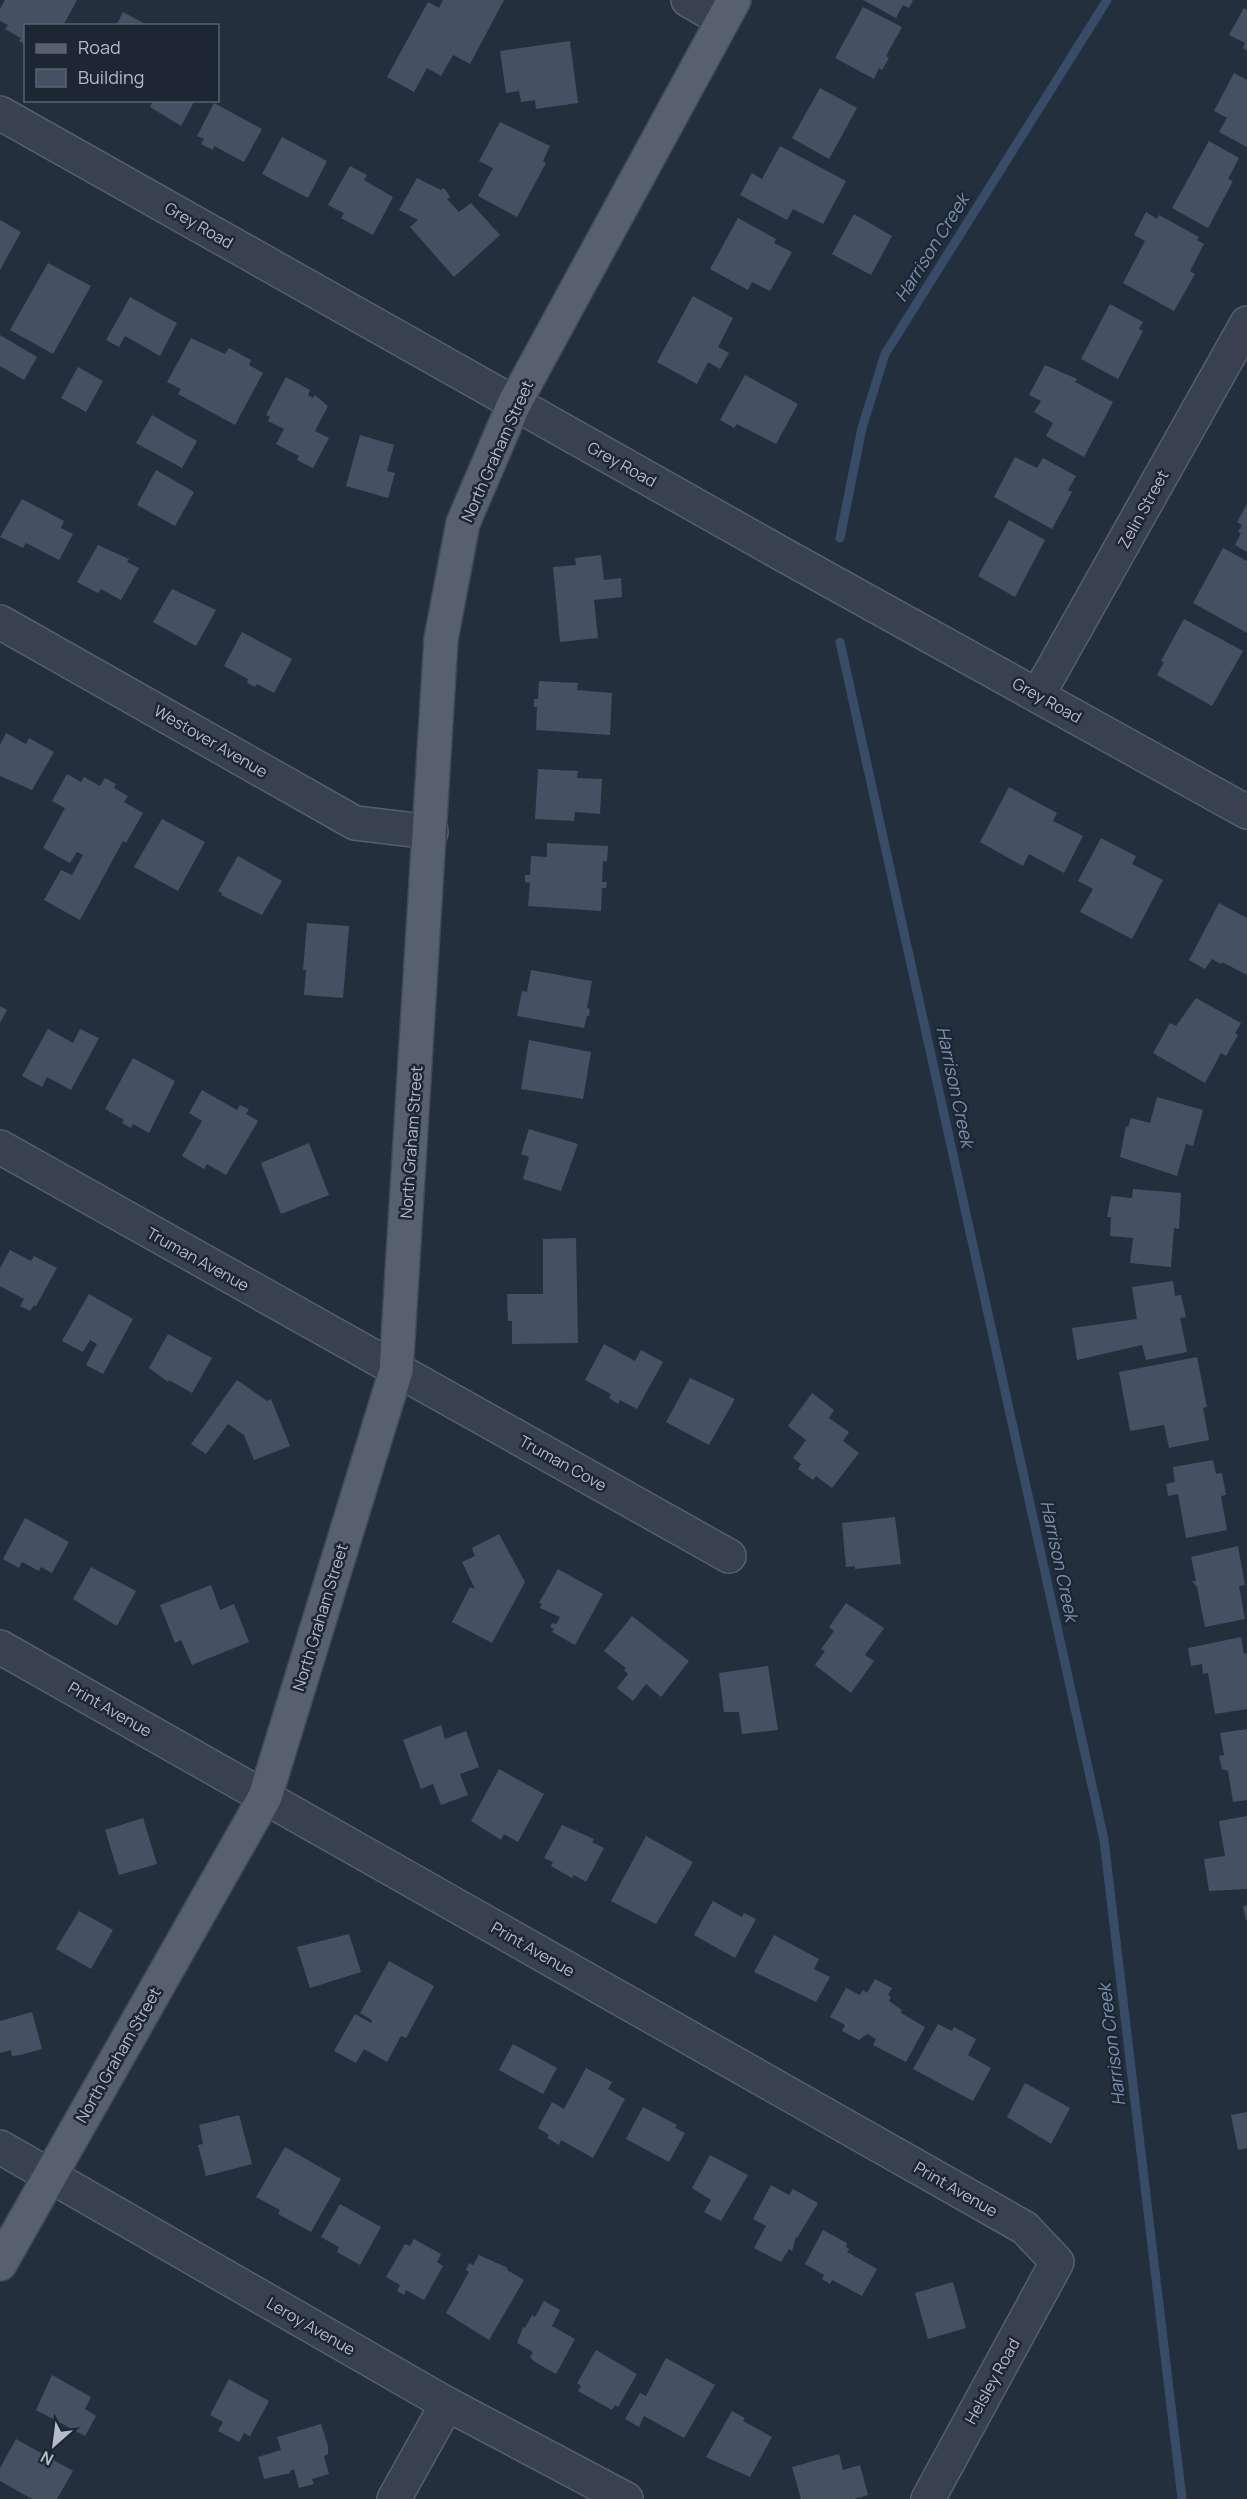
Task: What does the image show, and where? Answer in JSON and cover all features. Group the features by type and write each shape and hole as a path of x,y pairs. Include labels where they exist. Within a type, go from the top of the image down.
{"main road":[{"name":"North Graham Street","path":"0,2264 265,1797 396,1371 431,832 441,639 463,523 514,404 728,10"}],"street":[{"path":"688,0 728,10"},
{"name":"Grey Road","path":"0,113 514,404 1247,812"},
{"name":"Zelin Street","path":"1038,695 1247,322"},
{"name":"Westover Avenue","path":"0,622 355,823 431,832"},
{"name":"Truman Avenue","path":"0,1147 396,1371"},
{"name":"Truman Cove","path":"396,1371 729,1556"},
{"name":"Print Avenue","path":"0,1647 1025,2228 1057,2262"},
{"name":"Leroy Avenue","path":"0,2147 447,2404 626,2499"},
{"name":"Helsley Road","path":"928,2499 1057,2262"},
{"path":"394,2499 447,2404"}],"building":[{"path":"5,0 77,0 64,24 24,24 24,44 19,41 21,38 5,29 8,25 0,21 0,9"},
{"path":"443,0 504,0 470,64 453,55 441,76 427,68 414,92 387,77 428,2 439,8"},
{"path":"863,0 913,0 909,8 903,5 896,18"},
{"path":"863,7 902,27 886,56 889,58 882,70 879,68 874,79 835,58"},
{"path":"1244,8 1247,10 1247,51 1243,48 1245,43 1229,35"},
{"path":"123,12 145,24 117,24"},
{"path":"570,41 578,103 536,109 535,100 521,102 519,91 506,93 500,51"},
{"path":"1234,73 1247,80 1247,147 1219,132 1227,118 1214,111"},
{"path":"820,88 857,108 829,159 792,138"},
{"path":"152,102 194,102 181,126 150,107"},
{"path":"214,103 262,129 244,162 214,146 213,150 201,144 204,139 197,136"},
{"path":"500,122 550,146 543,161 546,163 517,217 478,196 493,168 479,161"},
{"path":"282,137 327,161 308,198 262,174"},
{"path":"1209,141 1239,158 1228,179 1233,181 1208,228 1172,208"},
{"path":"780,146 846,181 823,224 793,209 787,220 740,195 752,173 762,179"},
{"path":"350,166 367,175 364,180 393,197 373,235 341,218 344,213 328,205"},
{"path":"417,178 441,190 444,188 450,197 447,199 459,212 471,203 500,235 454,277 410,227 418,220 399,210"},
{"path":"1146,212 1157,219 1159,215 1199,237 1197,240 1204,244 1190,271 1195,274 1174,311 1123,283 1145,241 1134,235"},
{"path":"854,214 892,236 871,275 832,254"},
{"path":"738,218 776,239 774,243 792,252 770,291 752,282 748,290 710,269"},
{"path":"0,220 21,232 0,270"},
{"path":"48,263 91,286 53,354 10,330"},
{"path":"693,296 733,318 718,347 729,353 720,369 708,362 697,384 657,362"},
{"path":"130,297 177,323 160,356 125,336 119,347 106,340"},
{"path":"1110,304 1143,322 1139,329 1143,331 1118,379 1081,359"},
{"path":"0,335 37,357 24,380 0,366"},
{"path":"191,338 225,354 229,348 251,360 249,365 263,373 235,425 178,394 181,389 167,382"},
{"path":"1045,365 1077,379 1075,382 1113,402 1084,457 1046,436 1053,423 1034,412 1041,401 1029,395"},
{"path":"78,367 103,381 86,412 61,398"},
{"path":"745,375 798,404 776,444 737,424 734,428 720,420"},
{"path":"286,377 310,390 308,395 313,398 315,395 328,406 315,431 329,438 313,468 297,460 299,456 276,444 284,429 268,421 270,417 266,415"},
{"path":"152,415 197,441 182,468 136,443"},
{"path":"360,435 394,445 387,471 395,473 388,498 346,486"},
{"path":"1015,457 1037,468 1043,458 1076,476 1068,490 1072,492 1052,529 994,497"},
{"path":"156,470 194,492 175,526 137,505"},
{"path":"22,499 64,521 61,528 73,534 59,560 26,543 23,548 0,537"},
{"path":"1247,504 1247,552 1235,545 1242,525 1237,522"},
{"path":"1009,520 1045,540 1015,597 978,576"},
{"path":"98,545 129,559 127,562 139,568 121,600 101,589 98,593 77,582"},
{"path":"1223,548 1247,561 1247,633 1193,603"},
{"path":"601,555 604,580 621,578 622,597 594,600 598,638 560,642 553,567 576,565 575,558"},
{"path":"172,589 216,610 196,646 153,622"},
{"path":"1184,619 1243,651 1212,706 1157,675 1164,662 1161,661"},
{"path":"242,632 292,659 274,693 257,684 255,687 247,683 248,679 224,666"},
{"path":"539,681 578,683 577,690 612,693 610,735 536,730 537,707 534,707 534,699 538,699"},
{"path":"6,733 26,744 29,738 54,752 32,790 0,776 0,745"},
{"path":"538,769 578,771 577,778 602,779 600,814 575,812 574,821 535,819"},
{"path":"67,774 81,782 84,777 100,786 105,778 116,784 114,788 128,796 124,802 143,813 126,843 123,841 80,920 44,900 61,870 72,875 83,855 77,852 70,863 43,848 65,808 52,801"},
{"path":"1009,787 1057,813 1053,821 1083,836 1064,873 1029,854 1023,866 980,842"},
{"path":"162,819 205,842 178,891 134,867"},
{"path":"1101,838 1136,856 1132,864 1163,880 1132,939 1080,912 1093,889 1078,881"},
{"path":"547,843 608,846 607,862 603,861 602,882 607,882 606,888 602,888 601,911 528,906 530,883 525,882 525,875 530,875 531,856 547,857"},
{"path":"238,856 282,881 262,915 221,895 222,893 218,891"},
{"path":"1219,903 1247,918 1247,975 1212,959 1205,969 1189,960"},
{"path":"307,923 349,926 343,998 304,995 306,970 303,970"},
{"path":"531,970 592,981 587,1008 590,1009 589,1016 587,1016 584,1028 517,1016 522,991 527,992"},
{"path":"1196,998 1241,1023 1235,1033 1238,1035 1226,1056 1221,1053 1205,1083 1153,1053 1170,1023 1176,1026"},
{"path":"0,1006 7,1010 0,1023"},
{"path":"48,1029 73,1043 80,1029 99,1038 71,1090 47,1077 42,1087 22,1076"},
{"path":"529,1040 591,1052 583,1099 521,1089"},
{"path":"133,1058 175,1081 149,1133 133,1124 131,1128 122,1123 124,1120 105,1109"},
{"path":"202,1090 237,1110 240,1105 249,1109 246,1114 258,1121 226,1175 207,1164 204,1169 182,1156 202,1121 189,1113"},
{"path":"1157,1097 1203,1110 1193,1146 1186,1144 1177,1176 1120,1157 1126,1126 1128,1127 1131,1118 1150,1123"},
{"path":"529,1129 578,1144 561,1191 523,1179 529,1157 521,1154"},
{"path":"309,1143 329,1195 281,1214 261,1163"},
{"path":"1133,1189 1181,1193 1179,1229 1174,1228 1171,1267 1130,1263 1133,1238 1110,1236 1111,1217 1107,1217 1111,1196 1132,1198"},
{"path":"576,1238 578,1343 512,1344 512,1321 508,1321 507,1294 543,1294 543,1239"},
{"path":"10,1250 31,1261 34,1256 57,1268 36,1306 34,1305 30,1311 20,1306 24,1299 0,1286 0,1268"},
{"path":"1173,1281 1175,1296 1181,1295 1186,1317 1180,1318 1187,1352 1146,1360 1142,1345 1077,1360 1072,1328 1137,1319 1132,1287"},
{"path":"89,1294 133,1319 103,1374 86,1365 97,1344 90,1340 83,1352 62,1341"},
{"path":"168,1334 212,1358 192,1393 169,1380 168,1382 149,1368"},
{"path":"604,1344 635,1361 641,1350 663,1362 637,1409 620,1400 618,1404 609,1398 611,1394 585,1380"},
{"path":"1197,1357 1207,1407 1203,1408 1209,1440 1169,1448 1164,1425 1130,1431 1119,1372"},
{"path":"690,1378 735,1399 709,1445 666,1422"},
{"path":"237,1380 267,1401 271,1399 290,1446 254,1460 244,1435 228,1424 206,1454 191,1444"},
{"path":"812,1393 834,1410 829,1418 849,1432 843,1441 859,1453 832,1488 816,1476 813,1480 798,1469 801,1464 793,1458 806,1440 788,1426"},
{"path":"1213,1460 1216,1474 1222,1473 1226,1495 1221,1496 1227,1530 1186,1538 1178,1494 1168,1496 1166,1484 1175,1482 1173,1467"},
{"path":"895,1517 901,1564 855,1569 855,1566 846,1567 842,1523"},
{"path":"25,1518 69,1542 52,1573 41,1567 39,1571 22,1562 19,1568 3,1559"},
{"path":"499,1534 525,1582 492,1643 452,1622 470,1587 475,1589 462,1562 475,1556 472,1548"},
{"path":"1238,1546 1245,1585 1239,1586 1245,1619 1205,1627 1197,1587 1192,1581 1196,1581 1191,1557"},
{"path":"91,1567 136,1591 117,1626 73,1599"},
{"path":"558,1569 603,1594 575,1645 552,1632 554,1629 550,1627 552,1623 556,1624 560,1617 540,1608 542,1604 539,1603"},
{"path":"211,1585 220,1610 234,1604 249,1642 192,1665 181,1640 175,1643 160,1605"},
{"path":"846,1603 884,1628 865,1655 874,1661 851,1693 815,1665 825,1651 821,1649 834,1631 829,1627"},
{"path":"632,1616 689,1661 661,1697 646,1684 633,1701 617,1688 628,1674 624,1670 626,1668 604,1651"},
{"path":"1241,1637 1244,1654 1247,1653 1247,1709 1215,1714 1208,1673 1203,1674 1202,1664 1191,1666 1188,1648"},
{"path":"768,1666 778,1730 742,1734 739,1712 724,1712 719,1673"},
{"path":"441,1725 445,1739 466,1731 479,1767 460,1774 468,1795 441,1805 433,1784 421,1789 403,1740"},
{"path":"1247,1729 1247,1800 1233,1802 1228,1771 1222,1769 1219,1756 1224,1755 1220,1733"},
{"path":"499,1769 544,1794 518,1842 504,1834 501,1840 471,1821"},
{"path":"1247,1816 1247,1889 1209,1891 1204,1859 1225,1856 1219,1821"},
{"path":"143,1818 157,1864 119,1875 105,1830"},
{"path":"562,1825 594,1839 592,1842 604,1848 586,1882 574,1875 572,1878 551,1866 553,1862 544,1858"},
{"path":"646,1836 693,1862 656,1924 611,1901"},
{"path":"713,1901 742,1917 744,1913 756,1919 735,1958 694,1935"},
{"path":"1247,1905 1247,1920 1246,1920 1243,1906"},
{"path":"79,1911 113,1930 91,1969 56,1949"},
{"path":"349,1934 361,1972 310,1988 297,1947"},
{"path":"774,1935 819,1959 814,1969 830,1977 816,2002 754,1972"},
{"path":"389,1961 434,1986 406,2038 401,2036 387,2062 364,2049 356,2063 334,2051 355,2014 371,2023 372,2020 360,2013"},
{"path":"875,1979 892,1988 888,1995 891,1997 889,2001 902,2010 901,2013 925,2027 906,2062 873,2045 876,2039 867,2034 859,2040 842,2031 845,2025 830,2017 846,1988 860,1995 863,1990 867,1993"},
{"path":"32,2012 42,2049 12,2056 11,2050 0,2053 0,2021"},
{"path":"938,2024 952,2031 954,2027 976,2039 968,2055 991,2068 973,2101 913,2069"},
{"path":"513,2044 557,2068 543,2094 499,2070"},
{"path":"586,2068 612,2082 608,2089 625,2099 593,2158 561,2140 559,2145 547,2138 549,2135 538,2128 552,2102 564,2109"},
{"path":"1025,2083 1070,2108 1051,2144 1007,2117"},
{"path":"643,2107 677,2125 675,2128 685,2133 669,2162 626,2139"},
{"path":"1247,2112 1247,2148 1238,2150 1231,2115"},
{"path":"239,2115 252,2164 206,2176 198,2145 203,2144 199,2125"},
{"path":"285,2147 341,2179 311,2232 278,2214 280,2210 256,2197"},
{"path":"710,2155 748,2175 721,2221 704,2212 711,2200 692,2188"},
{"path":"771,2185 789,2195 793,2189 818,2203 796,2237 792,2251 789,2249 781,2262 754,2248 766,2226 753,2219"},
{"path":"340,2204 381,2227 360,2265 337,2252 339,2247 321,2237"},
{"path":"823,2230 847,2243 846,2247 849,2249 847,2252 877,2269 862,2296 832,2280 830,2284 822,2279 824,2275 805,2264"},
{"path":"414,2239 441,2254 437,2262 443,2266 424,2300 406,2290 404,2295 397,2291 400,2285 386,2277 405,2244 410,2246"},
{"path":"479,2255 508,2268 507,2270 524,2280 489,2340 446,2313 469,2272 466,2270 469,2263 473,2265"},
{"path":"953,2282 966,2328 928,2339 915,2293"},
{"path":"544,2301 560,2310 552,2326 575,2339 556,2374 535,2362 530,2357 533,2352 517,2343 523,2327 525,2328 532,2315 535,2317"},
{"path":"596,2350 637,2374 618,2407 615,2405 612,2410 578,2391 581,2386 577,2383"},
{"path":"666,2358 715,2385 684,2438 644,2416 639,2427 625,2419 640,2393 646,2396"},
{"path":"52,2375 91,2397 85,2409 96,2416 85,2436 36,2410"},
{"path":"229,2379 269,2401 250,2436 244,2433 239,2442 218,2431 223,2422 210,2415"},
{"path":"732,2411 745,2418 743,2421 772,2437 750,2477 706,2457"},
{"path":"321,2424 328,2446 328,2454 324,2456 329,2474 312,2479 314,2484 299,2488 294,2469 290,2473 264,2479 258,2457 281,2450 277,2437"},
{"path":"16,2439 73,2471 57,2499 32,2499 0,2481 0,2468"},
{"path":"839,2454 843,2470 860,2465 868,2495 854,2499 801,2499 792,2467"}],"waterway":[{"name":"Harrison Creek","path":"840,538 862,428 885,354 1107,0"},
{"name":"Harrison Creek","path":"840,642 1104,1840 1182,2499"}]}
